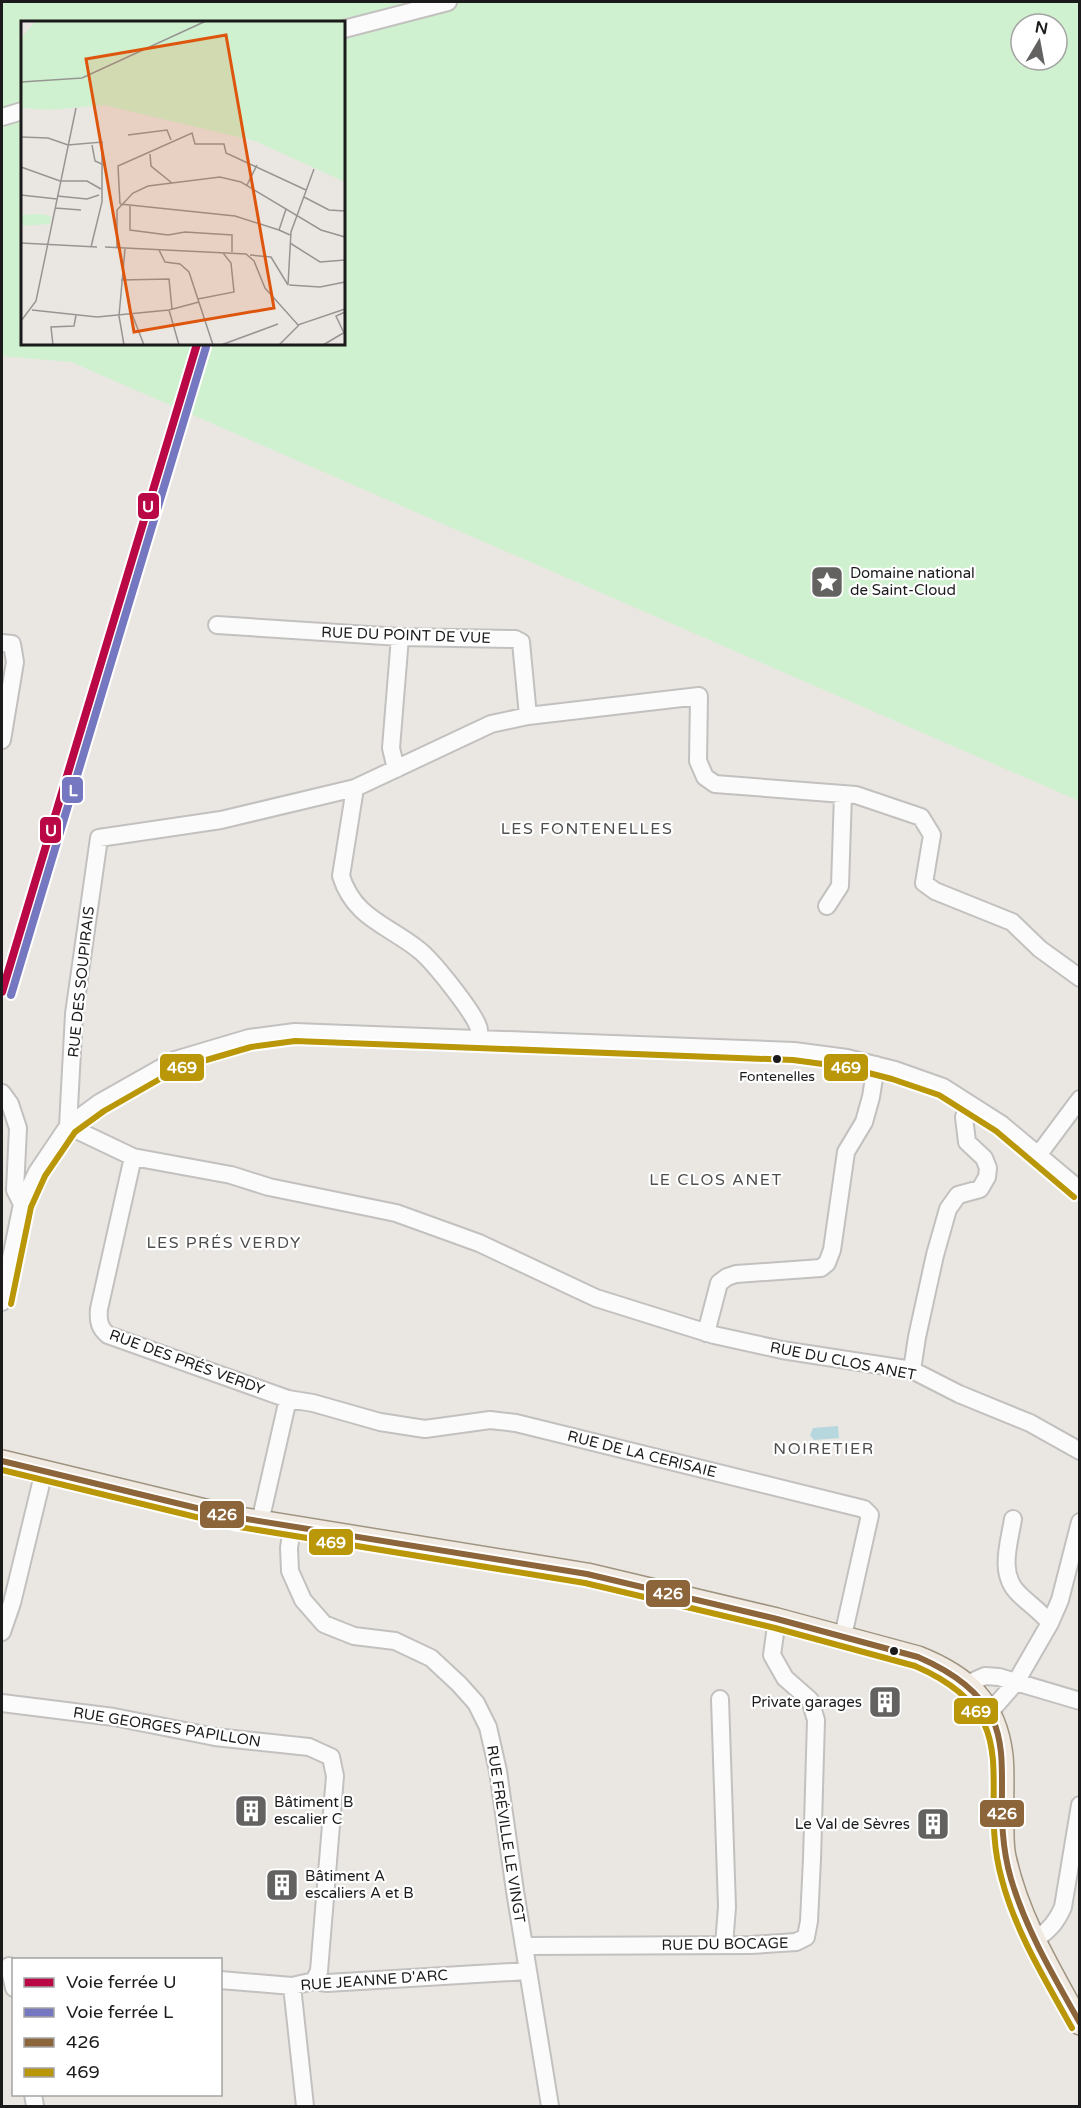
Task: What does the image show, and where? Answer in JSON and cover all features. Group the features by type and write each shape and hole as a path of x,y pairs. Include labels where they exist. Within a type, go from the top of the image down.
{"main road":[{"path":"2,1461 260,1522 587,1574 843,1636 941,1666 967,1684 989,1713 1002,1756 1004,1855 1019,1908 1080,2024"}],"street":[{"path":"345,28 448,2"},
{"path":"2,117 21,111"},
{"name":"RUE DU POINT DE VUE","path":"217,625 400,637 515,639 521,642 528,716"},
{"path":"396,769 391,748 400,637"},
{"path":"2,643 12,644 15,662 2,740"},
{"path":"478,1040 479,1028 468,1007 421,951 373,920 353,902 345,889 341,876 355,788 491,724 528,716 699,696 698,761 705,777 715,784 843,794 865,798 921,817 932,835 924,883 935,891 1012,922 1056,963 1080,978"},
{"name":"RUE DES SOUPIRAIS","path":"68,1126 74,1014 99,838 221,820 355,788"},
{"path":"827,906 840,886 843,794"},
{"path":"2,1302 22,1204 37,1172 68,1126 99,1102 175,1060 249,1038 295,1032 794,1051 847,1058 895,1070 943,1087 1001,1124 1080,1190"},
{"path":"706,1333 719,1283 727,1277 736,1274 821,1268 827,1263 832,1250 846,1152 864,1122 876,1065"},
{"path":"2,1094 10,1104 18,1128 15,1190 22,1204"},
{"path":"1039,1154 1080,1099"},
{"path":"912,1370 935,1255 948,1209 958,1195 980,1189 987,1177 988,1168 984,1158 967,1142 964,1117 968,1103"},
{"name":"RUE DU CLOS ANET","path":"68,1126 133,1157 231,1175 269,1187 396,1213 479,1243 596,1298 706,1333 782,1350 912,1370 960,1394 1030,1424 1080,1451"},
{"name":"RUE DES PRÉS VERDY","path":"133,1157 99,1309 98,1316 102,1329 108,1335 288,1399"},
{"path":"260,1522 288,1399"},
{"name":"RUE DE LA CERISAIE","path":"288,1399 314,1403 380,1422 425,1429 490,1420 516,1423 864,1509 870,1515 843,1636"},
{"path":"2,1632 12,1603 44,1471"},
{"path":"1013,1519 1005,1564 1009,1579 1018,1593 1039,1610 1050,1623"},
{"path":"989,1713 1016,1682 1050,1623 1060,1600 1080,1522"},
{"name":"RUE FRÉVILLE LE VINGT","path":"292,1527 289,1548 290,1571 303,1600 324,1624 354,1636 395,1641 431,1658 476,1703 488,1727 498,1771 550,2106"},
{"name":"RUE DU BOCAGE","path":"525,1946 724,1945 796,1942 806,1937 809,1922 816,1720 810,1700 785,1678 772,1655 777,1619"},
{"path":"967,1684 985,1677 999,1677 1080,1701"},
{"path":"720,1699 727,1906 724,1945"},
{"name":"RUE GEORGES PAPILLON","path":"2,1703 114,1718 215,1737 309,1747 331,1757 334,1776 319,1971 314,1982"},
{"path":"1035,1940 1050,1929 1063,1907 1080,1805"},
{"path":"8,1966 12,1981"},
{"name":"RUE JEANNE D'ARC","path":"222,1980 292,1986 314,1982 528,1971"},
{"path":"292,1986 305,2106"}],"green space":[{"name":"Domaine national de Saint-Cloud","path":"2,2 1079,2 1079,801 71,362 2,356"}],"water":[{"path":"838,1426 839,1438 814,1440 810,1435 813,1428"}],"rail line":[{"name":"U","path":"2,992 197,345"},
{"name":"L","path":"11,995 206,347"}],"transit line":[{"name":"469","path":"11,1304 31,1207 45,1176 75,1132 104,1111 179,1068 251,1047 295,1041 793,1060 845,1067 892,1079 939,1095 996,1131 1074,1197"},
{"name":"426","path":"2,1461 234,1517 587,1574 777,1619 918,1657 957,1678 982,1701 995,1725 1001,1752 1004,1843 1011,1879 1024,1917 1080,2023"},
{"name":"469","path":"2,1470 233,1526 585,1583 775,1628 915,1666 952,1686 975,1708 987,1731 993,1757 995,1846 1002,1880 1023,1938 1072,2028"}],"place":[{"name":"Domaine national de Saint-Cloud","path":"827,582"},
{"name":"Fontenelles","path":"777,1059"},
{"name":"Private garages","path":"885,1702"},
{"name":"Bâtiment B escalier C","path":"251,1811"},
{"name":"Le Val de Sèvres","path":"933,1824"},
{"name":"Bâtiment A escaliers A et B","path":"282,1885"}],"district":[{"name":"LES FONTENELLES","path":"587,829"},
{"name":"LE CLOS ANET","path":"716,1180"},
{"name":"LES PRÉS VERDY","path":"224,1243"},
{"name":"NOIRETIER","path":"824,1449"}]}
